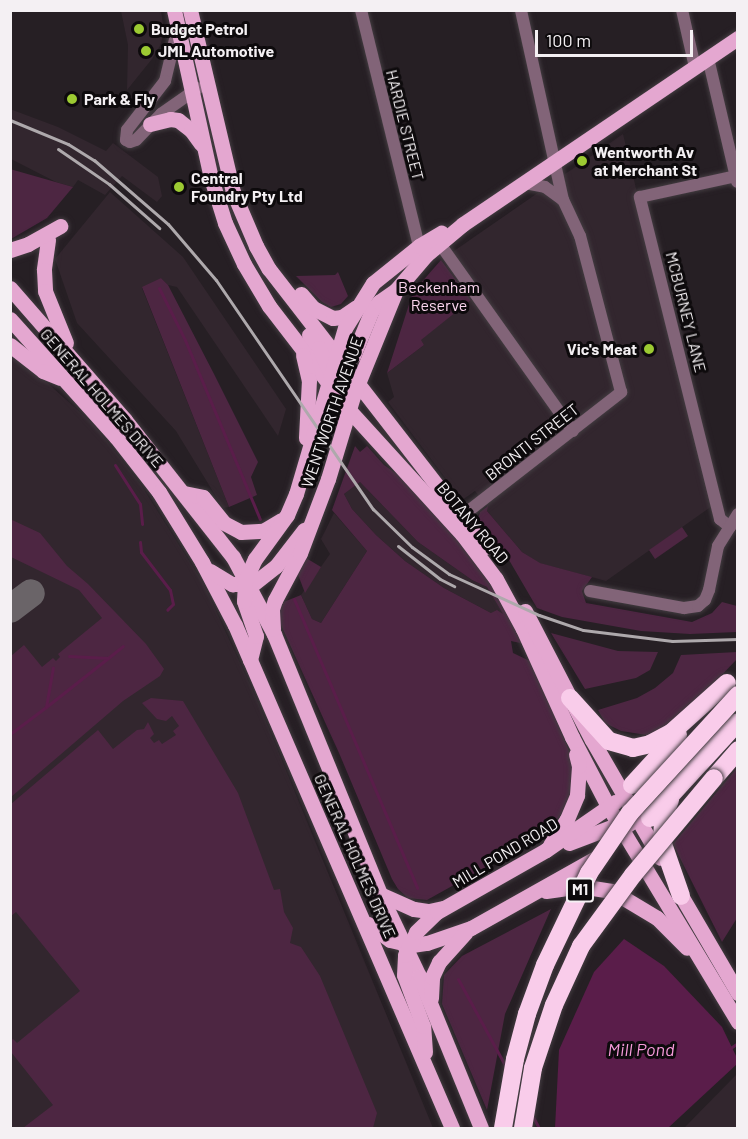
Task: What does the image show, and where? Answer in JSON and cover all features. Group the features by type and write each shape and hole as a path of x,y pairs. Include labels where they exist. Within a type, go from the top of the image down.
{"highway":[{"path":"570,698 609,741 633,748 650,744 670,733 734,684"},
{"path":"627,790 734,684"},
{"name":"M1","path":"503,1128 515,1059 527,1014 545,964 589,873 630,813 734,684"},
{"path":"641,830 738,722"},
{"name":"M1","path":"523,1128 533,1068 554,1005 581,946 633,874 738,750"},
{"path":"675,790 663,818 662,841 681,896"}],"main road":[{"name":"BOTANY ROAD","path":"174,10 218,204 234,245 256,287 299,346 334,371 354,396 394,459 462,534 496,579 523,629 572,737 609,808 619,825 641,830 738,993"},
{"name":"BOTANY ROAD","path":"190,10 209,81 233,192 247,228 272,273 334,371 462,516 512,588 570,698 627,790 641,830 735,1018"},
{"name":"WENTWORTH AVENUE","path":"246,584 255,559 287,514 303,471 348,323 357,306 382,275 418,246 437,240 463,224 738,38"},
{"path":"150,124 170,119 184,123 204,149"},
{"path":"10,250 28,244 60,226"},
{"path":"48,240 44,270 45,291 51,312 74,360"},
{"name":"WENTWORTH AVENUE","path":"274,634 272,609 300,553 328,479 354,396 396,290 437,240"},
{"path":"272,273 288,281 313,309 328,317 342,317 357,306"},
{"name":"GENERAL HOLMES DRIVE","path":"10,288 74,360 184,493 232,557 274,634 380,894 406,946 481,1128"},
{"path":"338,442 334,371 353,356 372,310 396,290"},
{"name":"GENERAL HOLMES DRIVE","path":"10,319 140,467 202,562 249,660 452,1128"},
{"path":"10,345 43,370 67,382"},
{"path":"299,346 309,380 303,471"},
{"path":"184,493 204,497 224,523 242,532 263,531 287,514"},
{"path":"202,562 217,578 232,584 246,584 263,579 276,566 312,518"},
{"name":"GENERAL HOLMES DRIVE","path":"246,584 244,601 256,636 249,660"},
{"path":"546,850 567,819 577,795 579,766 572,737"},
{"name":"MILL POND ROAD","path":"406,946 427,920 546,850 609,808 627,790"},
{"path":"546,850 619,825"},
{"path":"360,912 377,933 406,946 422,945 471,928 641,830"},
{"path":"534,893 580,886 612,891 623,896 657,918 683,943 714,980"},
{"path":"380,894 421,911 451,905"},
{"path":"433,1010 431,987 435,970 444,954 471,928"},
{"name":"GENERAL HOLMES DRIVE","path":"406,946 404,975 423,1026 427,1067"}],"street":[{"name":"HARDIE STREET","path":"361,10 418,246"},
{"path":"521,10 563,200"},
{"path":"682,10 695,67"},
{"path":"178,27 165,81 127,130 126,140 135,142 150,124 209,81"},
{"path":"708,58 737,180"},
{"name":"MCBURNEY LANE","path":"729,527 720,519 640,197 737,180"},
{"path":"525,183 545,187 563,200"},
{"name":"BRONTI STREET","path":"462,516 621,392 580,236 563,200"},
{"path":"437,240 573,431"},
{"path":"590,591 684,608 698,606 705,600 718,546 738,514"}],"shaded area":[{"path":"121,11 161,11 164,32 160,46 152,59 127,90 128,45"},
{"path":"10,109 58,127 106,151 113,143 158,177 162,196 157,202 122,176 105,195 78,180 73,187 56,182 11,159"},
{"path":"623,134 712,506 606,581 539,563 522,552 487,511 487,506 475,491 462,500 388,402 394,397 387,373 424,345 420,340 471,300 446,266 451,253"},
{"path":"110,192 183,257 286,409 278,436 177,287 168,285 161,278 142,288 229,507 223,508 176,431 77,323 55,259"},
{"path":"10,349 94,425 141,485 203,583 257,700 433,1128 11,1128"},
{"path":"360,482 418,542 472,580 487,587 504,615 491,613 444,588 405,561 376,535 352,509 344,494"},
{"path":"334,513 367,551 321,623 312,619 301,595 330,554 321,539"},
{"path":"737,1074 737,1128 684,1128"}],"green space":[{"path":"10,169 73,187 47,218 11,239"},
{"name":"Beckenham Reserve","path":"441,260 471,300 421,340 424,345 387,373 413,292"},
{"path":"338,272 348,296 341,304 331,307 322,302 296,276 335,275"},
{"path":"161,278 168,285 258,462 251,477 257,495 229,507 142,287"},
{"path":"355,446 360,452 367,446 384,465 407,481 485,569 525,644 511,641 513,653 532,662 570,753 574,776 570,800 542,836 427,900 408,898 398,889 392,879 339,753 281,625 278,613 281,603 301,595 312,619 321,623 367,551 332,510","holes":["360,482 418,542 472,580 487,587 503,614 497,610 491,613 444,588 405,561 352,509 344,494"]},
{"path":"488,506 487,511 522,552 540,563 592,577 582,591 586,603 692,622 712,613 722,602 737,606 737,632 690,634 641,631 562,617 537,608 505,553 478,519 480,512"},
{"path":"10,519 40,533 67,566 88,584 146,644 164,669 160,676 123,701 11,797 11,656 24,645 42,667 53,658 56,661 60,657 58,654 102,618 79,590 11,557"},
{"path":"682,527 688,536 655,559 649,550"},
{"path":"306,558 321,567 305,593 297,572"},
{"path":"551,633 618,651 658,652 650,670 636,678 585,689"},
{"path":"737,652 737,659 695,703 653,736 621,731 605,723 598,710 637,698 655,688 673,673 681,655"},
{"path":"151,698 183,701 238,793 274,890 280,889 284,912 293,928 290,943 301,947 320,976 377,1113 373,1128 23,1128 53,1105 11,1052 11,1041 13,1039 17,1043 80,991 16,912 11,916 11,804 98,730 113,749 137,730 144,729 148,722 154,734 150,738 154,743 159,740 162,744 176,735 173,731 179,726 172,716 166,721 157,719 142,703"},
{"path":"737,768 737,918 722,942 673,844"},
{"path":"551,909 505,1014 487,1110 442,1004 444,975 462,956"}],"water":[{"name":"Mill Pond","path":"624,939 664,966 722,1027 737,1058 737,1064 668,1128 555,1128 559,1050 594,972"}],"waterway":[{"path":"159,288 185,340 260,519"},
{"path":"115,465 140,504 142,524"},
{"path":"140,542 141,552 170,590 173,604 167,610"},
{"path":"294,599 417,888"},
{"path":"108,658 123,646"},
{"path":"46,707 108,658 69,656"},
{"path":"10,734 46,707 53,668"},
{"path":"458,979 506,1067"},
{"path":"729,1049 738,1043"},
{"path":"532,1115 539,1128"}],"taxiway":[{"path":"10,609 31,593"}],"railway":[{"path":"10,120 68,144 94,160 168,224 216,280 373,509 412,547 449,574 539,615 583,630 672,641 738,639"},
{"path":"58,149 109,184 159,228"},
{"path":"398,546 440,579 454,586"}],"place":[{"name":"Budget Petrol","path":"139,29"},
{"name":"JML Automotive","path":"146,51"},
{"name":"Park & Fly","path":"72,99"},
{"name":"Wentworth Av at Merchant St","path":"582,161"},
{"name":"Central Foundry Pty Ltd","path":"179,187"},
{"name":"Vic's Meat","path":"649,349"}]}
